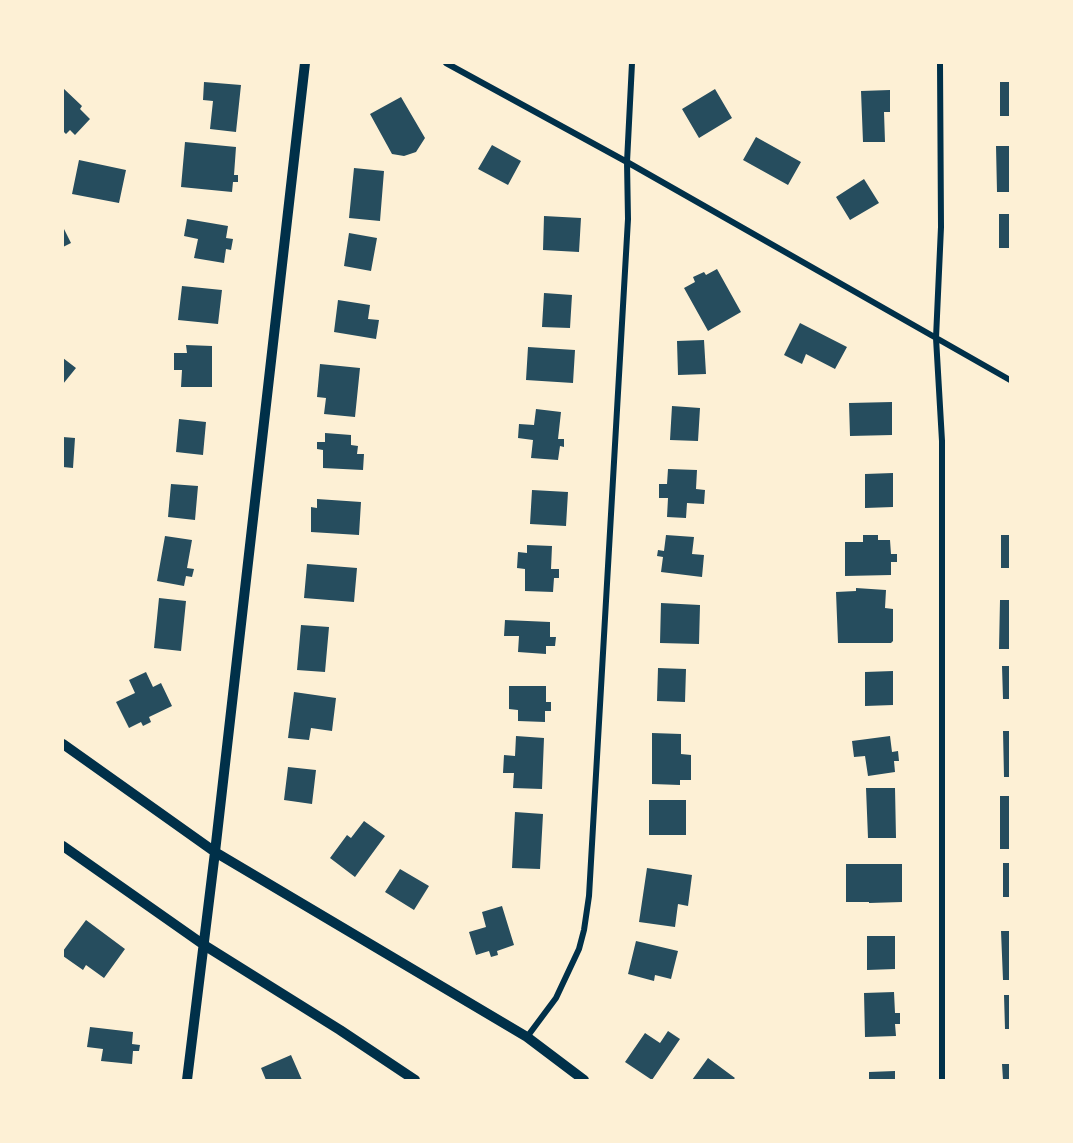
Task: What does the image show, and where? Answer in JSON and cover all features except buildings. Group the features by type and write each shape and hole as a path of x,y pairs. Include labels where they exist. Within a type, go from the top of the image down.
{"street":[{"path":"187,1080 305,63"},
{"path":"446,63 627,162 1010,380"},
{"path":"527,1037 556,998 579,949 589,896 628,219 627,162 632,63"},
{"path":"940,63 941,227 936,338 942,441 942,1080"},
{"path":"63,744 215,852 527,1037 584,1080"},
{"path":"63,846 204,945 415,1080"}]}
